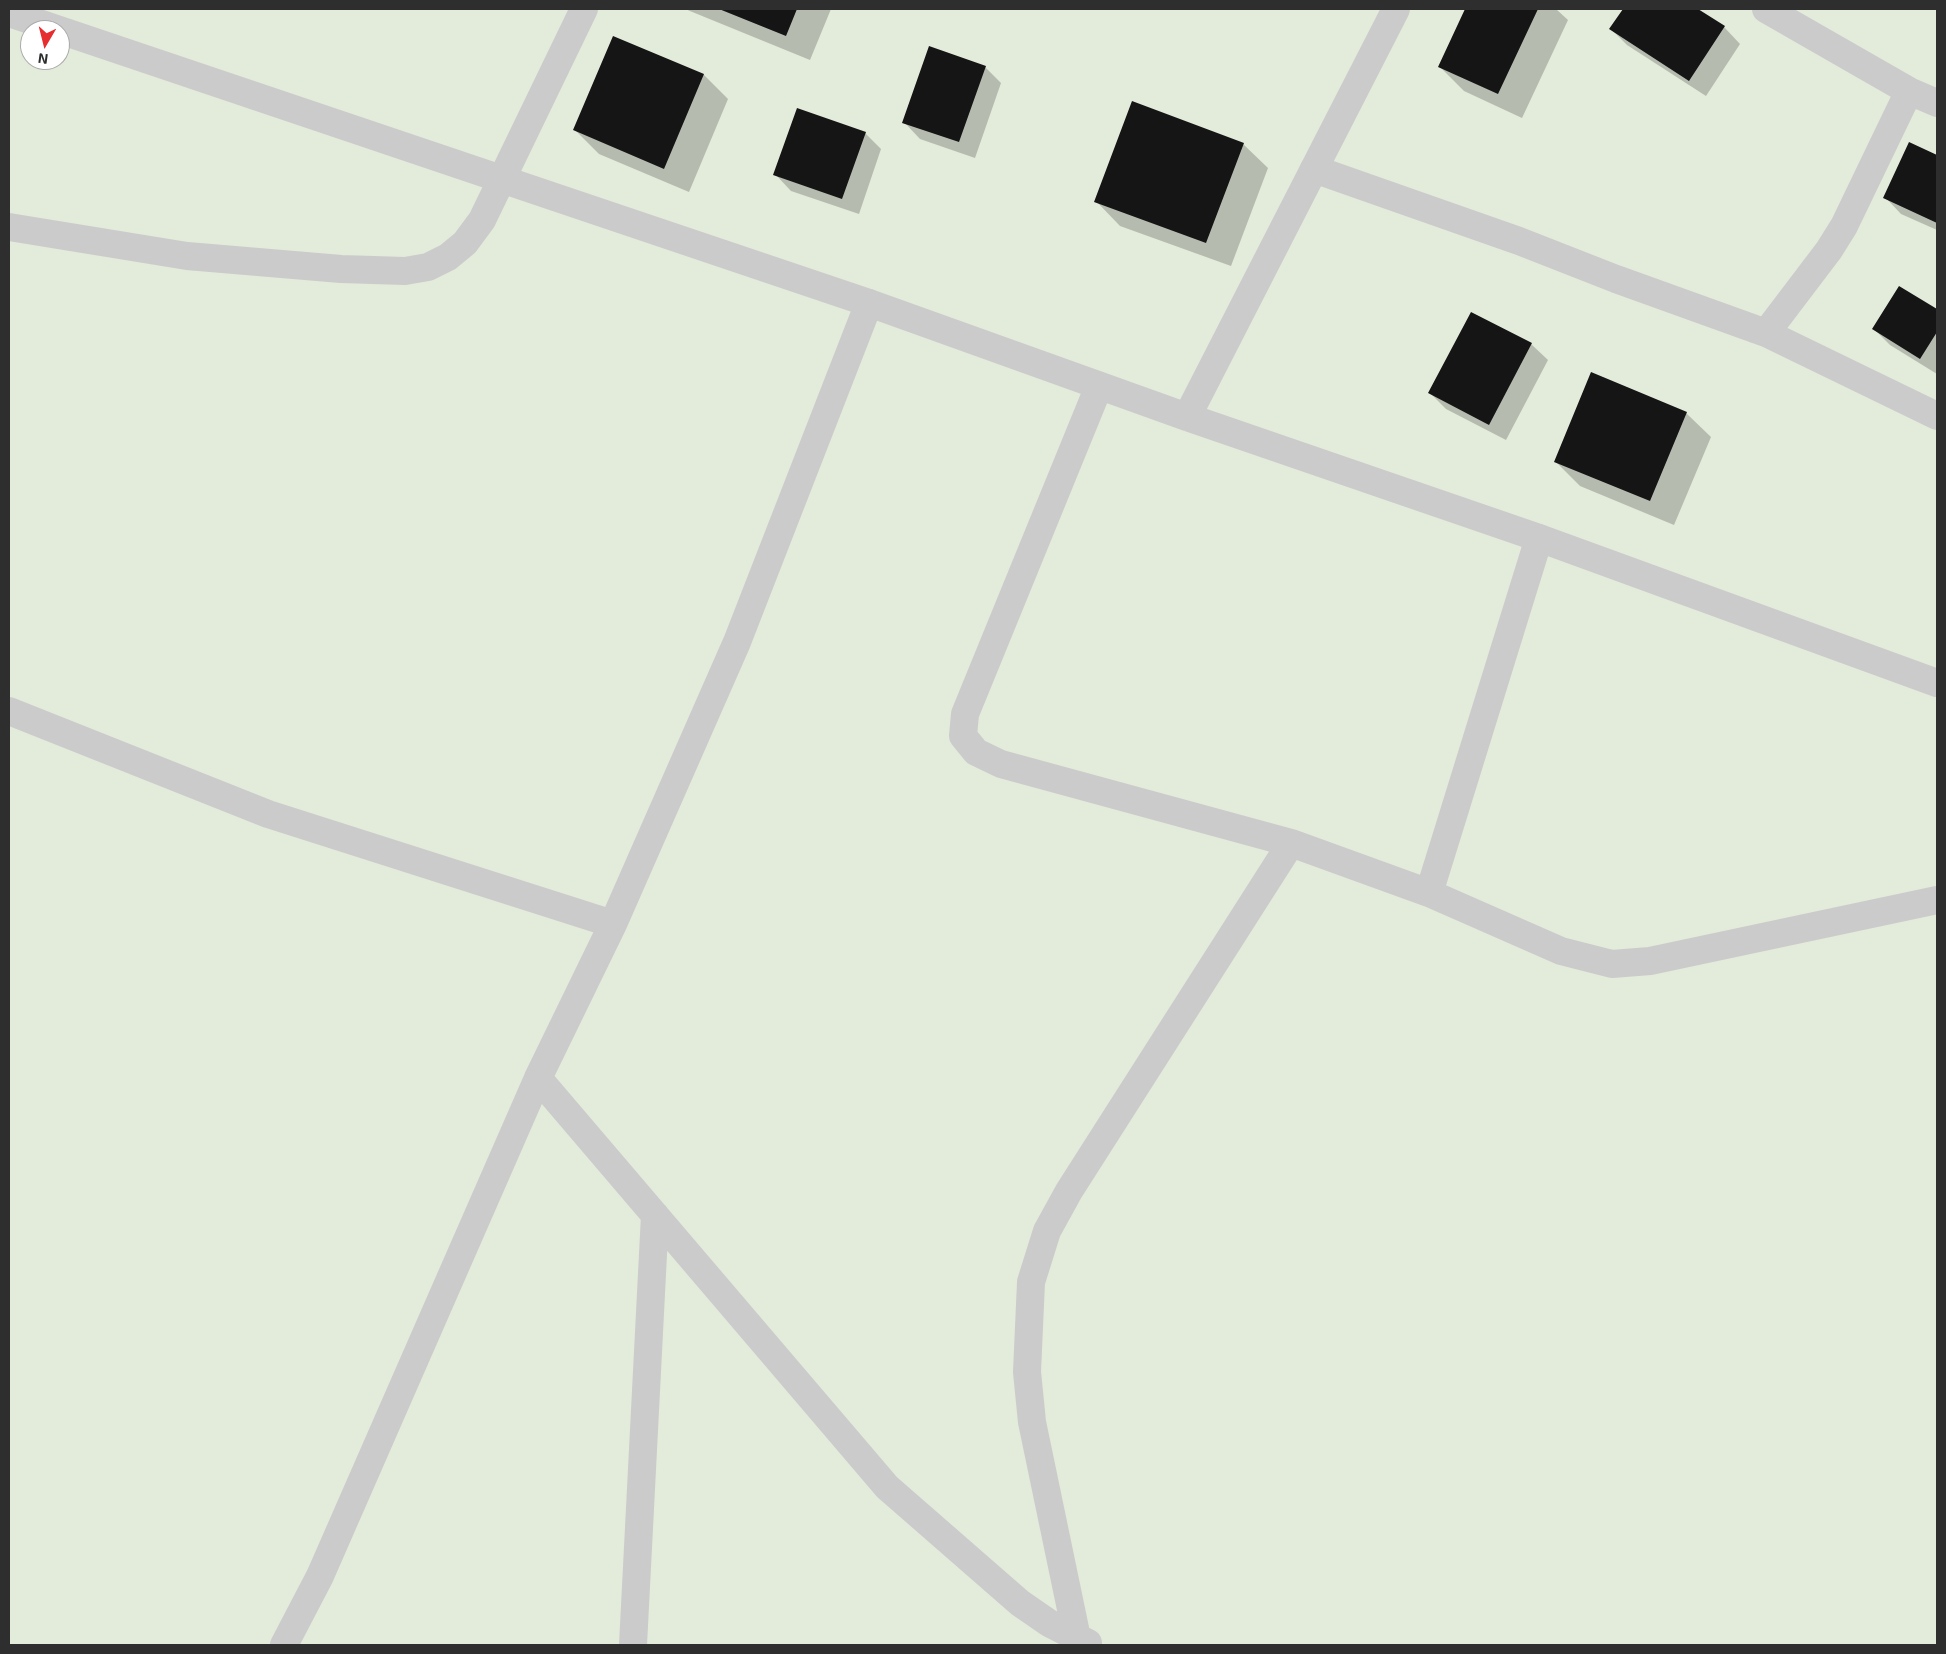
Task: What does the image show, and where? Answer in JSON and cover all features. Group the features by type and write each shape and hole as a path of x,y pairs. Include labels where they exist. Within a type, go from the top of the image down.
{"street":[{"path":"9,227 188,256 341,270 405,271 428,267 448,257 465,243 482,220 584,9"},
{"path":"1187,417 1396,9"},
{"path":"1766,9 1910,91 1937,103"},
{"path":"9,13 868,303 1187,417 1539,538 1937,683"},
{"path":"1766,333 1844,226 1910,91"},
{"path":"1314,169 1519,241 1616,280 1766,333 1937,416"},
{"path":"284,1645 320,1576 538,1078 613,924 737,642 868,303"},
{"path":"1099,386 965,714 963,736 976,752 1001,764 1291,842 1429,893 1561,951 1612,964 1650,961 1937,900"},
{"path":"1429,893 1539,538"},
{"path":"9,711 268,814 613,924"},
{"path":"1084,1642 1032,1422 1027,1372 1031,1282 1047,1231 1069,1191 1291,842"},
{"path":"538,1078 887,1486 1020,1603 1049,1623 1084,1642"},
{"path":"633,1645 655,1215"}],"green space":[{"path":"9,9 1937,9 1937,1645 9,1645"}],"building":[{"path":"719,9 797,9 786,36"},
{"path":"1465,9 1538,9 1498,94 1438,67"},
{"path":"1623,9 1698,9 1725,26 1689,81 1609,29"},
{"path":"613,36 704,74 664,169 573,130"},
{"path":"929,46 986,66 959,142 902,123"},
{"path":"1132,101 1244,143 1206,243 1094,202"},
{"path":"797,108 866,132 842,199 773,175"},
{"path":"1909,142 1937,155 1937,223 1883,198"},
{"path":"1899,286 1937,309 1937,332 1920,359 1872,329"},
{"path":"1471,312 1532,343 1489,425 1428,393"},
{"path":"1591,372 1687,412 1650,501 1554,462"}]}
